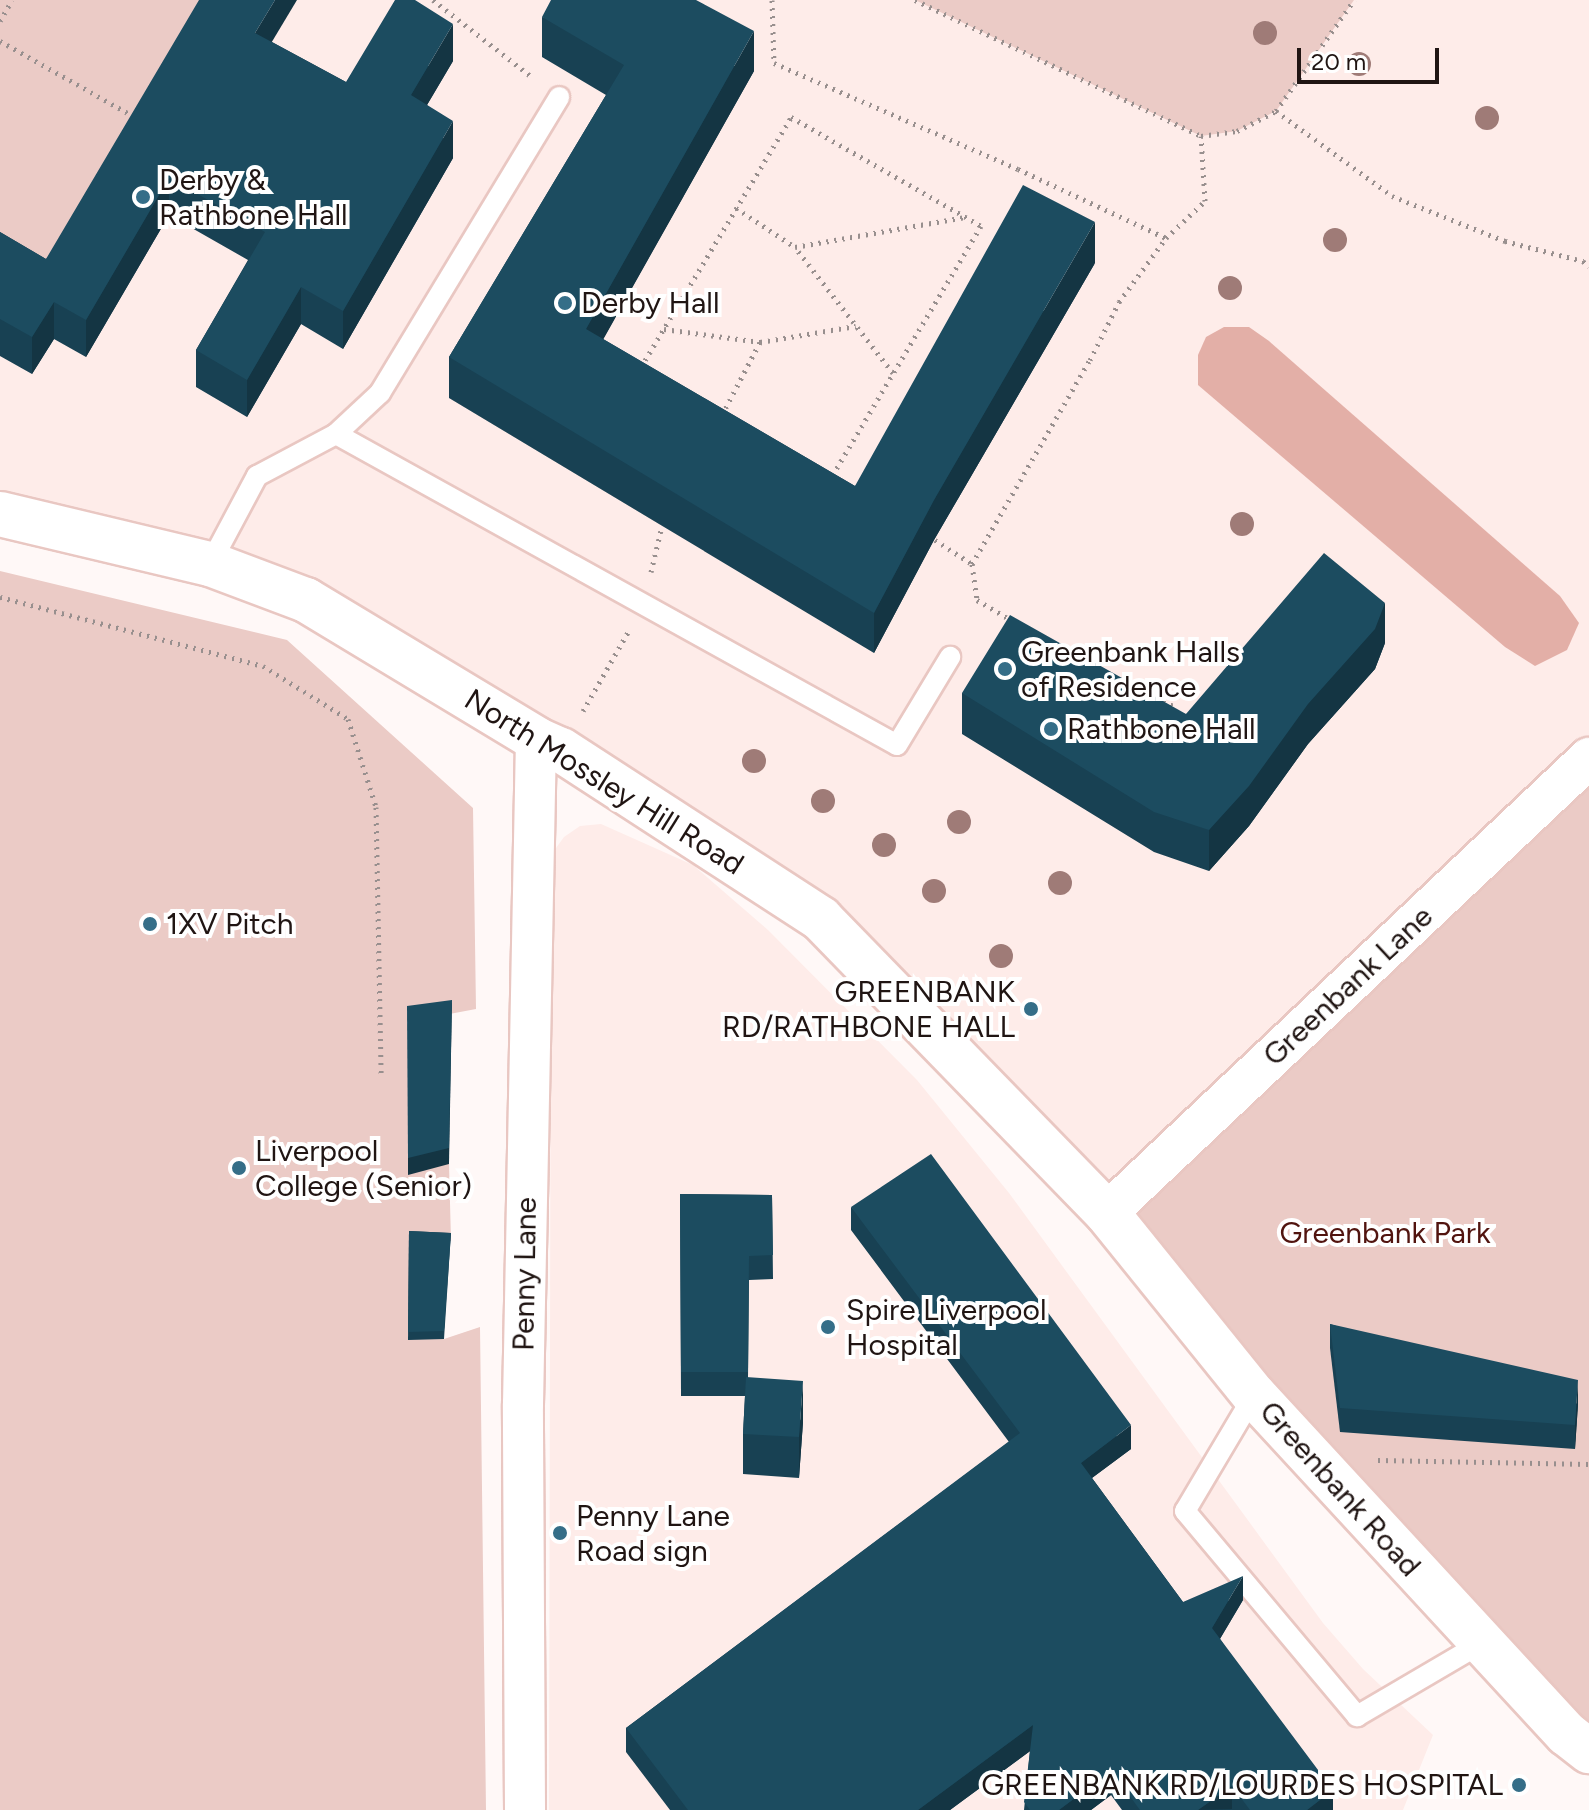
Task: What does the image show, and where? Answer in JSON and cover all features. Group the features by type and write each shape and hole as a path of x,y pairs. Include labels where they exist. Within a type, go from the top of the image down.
{"street":[{"name":"North Mossley Hill Road","path":"0,514 210,564 306,600 548,744 821,919 1107,1213"},
{"name":"Penny Lane","path":"525,1810 523,1404 548,744"},
{"name":"Greenbank Lane","path":"1107,1213 1589,758"},
{"name":"Greenbank Road","path":"1107,1213 1254,1395 1567,1734 1589,1751"}],"lane":[{"path":"210,564 257,476 336,434 380,393 559,97"},
{"path":"336,434 897,745 950,657"},
{"path":"1254,1395 1185,1511 1357,1716 1483,1642"}],"path":[{"path":"0,21 12,0"},
{"path":"433,0 559,97"},
{"path":"772,0 774,63 1166,238"},
{"path":"915,0 1201,136 1237,131 1276,111 1354,0"},
{"path":"0,41 148,124"},
{"path":"1276,111 1392,196 1505,241 1583,261 1589,267"},
{"path":"641,367 791,117 966,217 981,226 831,479"},
{"path":"1027,630 977,600 972,564 1119,302 1166,238 1205,201 1201,136"},
{"path":"736,208 795,247 893,373"},
{"path":"795,247 966,217"},
{"path":"664,329 760,342 856,326"},
{"path":"722,415 760,342"},
{"path":"628,359 655,375"},
{"path":"709,407 732,421"},
{"path":"818,472 843,487"},
{"path":"548,744 644,605 662,526"},
{"path":"935,540 972,564"},
{"path":"0,597 263,666 348,719 376,807 381,1074"},
{"path":"1147,694 1176,707"},
{"path":"1313,1459 1589,1464"}],"shaded area":[{"name":"Greenbank Halls of Residence","path":"0,0 1589,0 1589,758 1107,1213 821,919 306,600 0,514"},
{"path":"1224,327 1249,327 1269,341 1560,596 1579,623 1567,650 1535,666 1505,647 1198,385 1198,355 1206,337"},
{"name":"Spire Liverpool Hospital","path":"601,824 693,865 768,930 917,1080 1009,1193 1323,1623 1363,1669 1433,1735 1403,1810 549,1810 551,873 556,848 564,837 580,826"}],"green space":[{"path":"0,0 220,0 46,296 0,270"},
{"path":"915,0 1354,0 1276,111 1237,131 1201,136"},
{"name":"Liverpool College (Senior)","path":"0,571 287,640 473,808 476,1009 407,1022 449,1164 451,1241 409,1240 444,1339 480,1327 486,1810 0,1810"},
{"name":"Greenbank Park","path":"1589,758 1589,1751 1107,1213"}],"building":[{"path":"199,0 275,0 255,33 346,82 395,0 415,0 453,24 411,95 453,121 343,311 301,287 247,380 196,350 265,232 169,178 86,320 54,302 32,337 0,319 0,232 46,259"},
{"name":"Derby Hall","path":"551,0 696,0 754,31 586,329 855,486 1023,185 1095,222 934,500 874,613 449,357 624,65 542,17"},
{"name":"Rathbone Hall","path":"1324,553 1385,603 1375,629 1308,704 1249,786 1209,830 1154,812 962,693 1010,615 1186,714"},
{"path":"452,1000 449,1148 408,1158 407,1006"},
{"path":"931,1154 1131,1425 1081,1463 1183,1602 1243,1576 1212,1628 1333,1790 1307,1810 1250,1810 1232,1786 1198,1810 1140,1810 1111,1771 1059,1810 1030,1810 1024,1802 1033,1725 918,1810 688,1810 626,1728 1020,1433 851,1207"},
{"path":"680,1194 772,1195 773,1255 749,1256 748,1372 681,1372"},
{"path":"409,1231 451,1233 444,1331 408,1332"},
{"path":"1330,1324 1578,1380 1575,1425 1340,1408"},
{"path":"746,1377 803,1381 799,1437 743,1434"}],"place":[{"name":"Derby & Rathbone Hall","path":"143,197"},
{"name":"Derby Hall","path":"565,303"},
{"name":"Greenbank Halls of Residence","path":"1005,669"},
{"name":"Rathbone Hall","path":"1051,729"},
{"name":"1XV Pitch","path":"150,924"},
{"name":"GREENBANK RD/RATHBONE HALL","path":"1031,1009"},
{"name":"Liverpool College (Senior)","path":"239,1168"},
{"name":"Spire Liverpool Hospital","path":"828,1327"},
{"name":"Penny Lane Road sign","path":"560,1533"},
{"name":"GREENBANK RD/LOURDES HOSPITAL","path":"1519,1785"}]}
